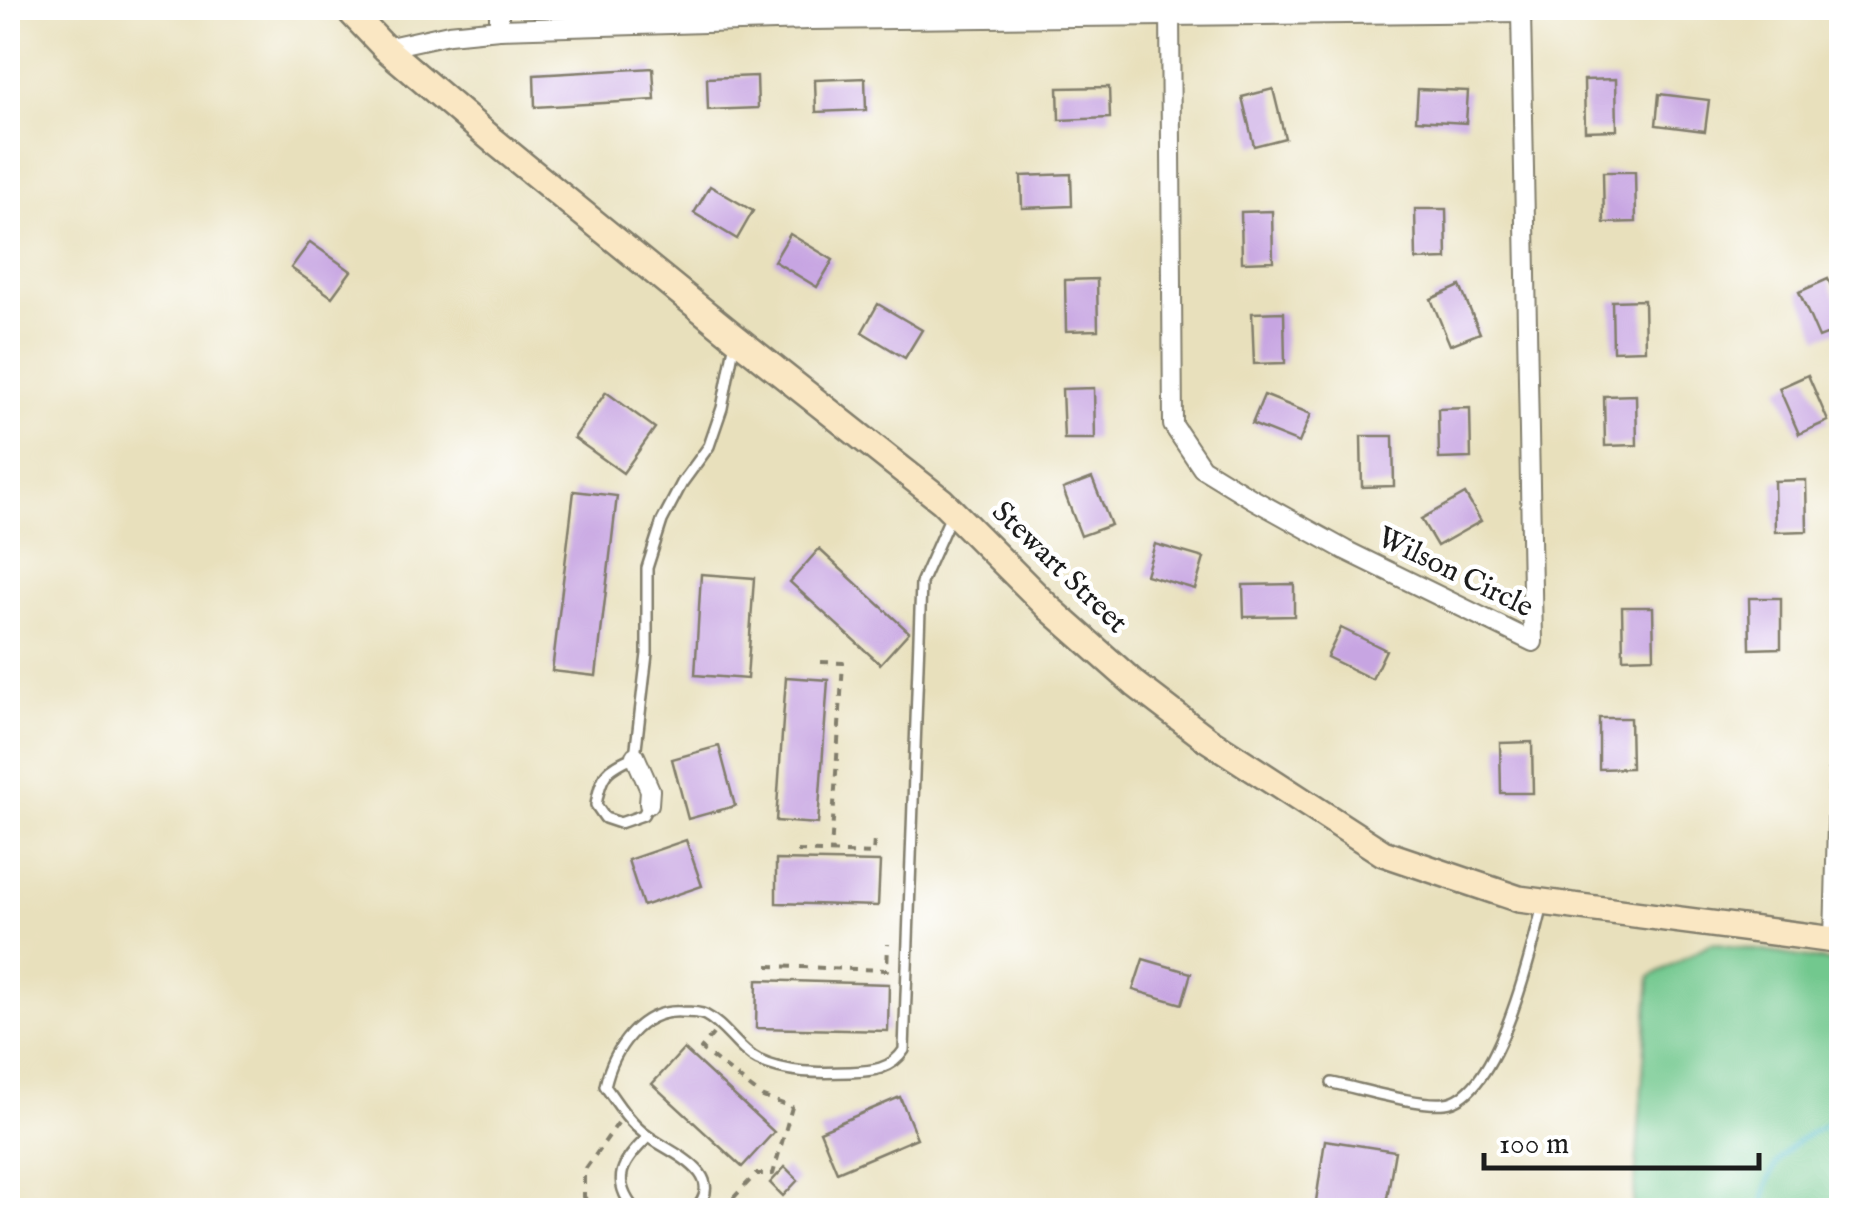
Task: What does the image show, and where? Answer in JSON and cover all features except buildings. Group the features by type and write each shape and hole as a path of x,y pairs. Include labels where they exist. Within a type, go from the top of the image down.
{"street":[{"name":"Stewart Street","path":"347,8 385,48 952,511 1049,608 1135,684 1207,739 1382,853 1519,899 1838,941"},
{"path":"499,8 499,29"},
{"path":"385,48 448,34 499,29 809,14 1522,12 1573,8"},
{"name":"Wilson Circle","path":"1170,13 1173,425 1202,468 1251,498 1344,550 1533,642 1522,12"},
{"path":"1838,941 1842,628"},
{"path":"634,756 650,790 648,804"}],"lane":[{"path":"648,804 642,815 620,823 605,818 596,805 600,778 616,764 634,756 646,654 648,568 662,521 682,483 709,446 722,408 736,338"},
{"path":"695,1210 705,1196 705,1185 698,1172 686,1158 648,1137 624,1114 605,1086 610,1065 629,1034 648,1020 675,1011 704,1014 756,1058 792,1071 874,1071 897,1060 904,1050 922,582 952,511"},
{"path":"1332,1082 1434,1104 1460,1099 1471,1090 1510,1021 1544,902"},
{"path":"635,1210 622,1194 622,1172 629,1155 648,1137"}],"path":[{"path":"821,662 843,662 831,852"},
{"path":"797,851 873,854 874,839"},
{"path":"768,966 887,970 888,944"},
{"path":"719,1027 700,1048 764,1096 792,1107 773,1174 756,1174 722,1210"},
{"path":"598,1210 584,1198 584,1170 624,1114"}],"green space":[{"path":"1711,943 1841,963 1841,1210 1633,1210 1650,977"}],"waterway":[{"path":"1763,1210 1771,1175 1786,1151 1842,1118"}]}
